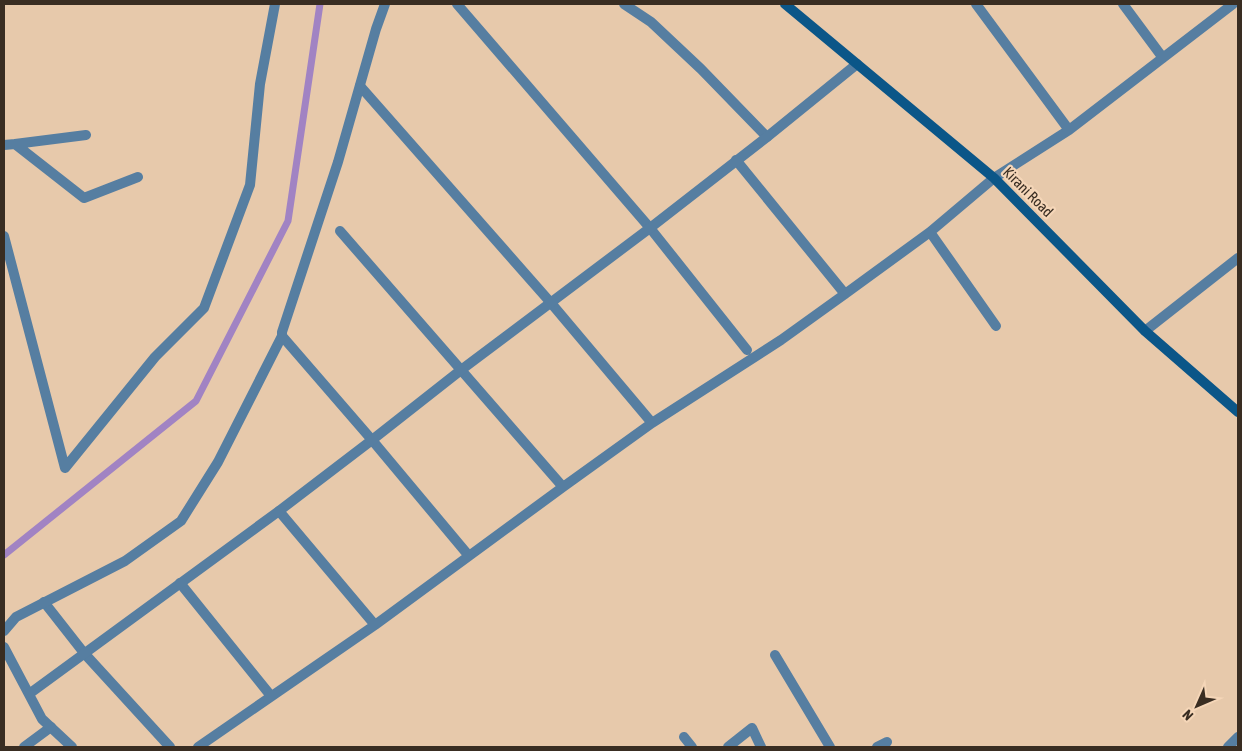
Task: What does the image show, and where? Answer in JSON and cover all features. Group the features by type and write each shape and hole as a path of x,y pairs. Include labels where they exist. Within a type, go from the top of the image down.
{"main road":[{"name":"Kirani Road","path":"785,4 994,178 1145,331 1238,412"}],"street":[{"path":"4,236 65,468 155,357 204,308 250,185 260,84 275,4"},
{"path":"4,631 16,617 125,561 181,521 218,462 282,336 338,162 376,29 386,4"},
{"path":"457,4 650,228 747,350"},
{"path":"624,4 651,22 701,69 767,137"},
{"path":"976,4 1069,130"},
{"path":"1123,4 1163,58"},
{"path":"198,747 375,625 652,423 781,340 930,232 994,178 1069,130 1233,4"},
{"path":"29,694 372,440 461,370 650,228 857,64"},
{"path":"360,86 551,303 652,423"},
{"path":"4,145 86,135"},
{"path":"15,144 84,198 138,177"},
{"path":"736,160 845,294"},
{"path":"340,231 562,487"},
{"path":"930,232 996,326"},
{"path":"1145,331 1238,258"},
{"path":"282,336 469,556"},
{"path":"278,511 375,625"},
{"path":"180,583 271,696"},
{"path":"44,602 84,653 170,747"},
{"path":"4,647 42,718 72,747"},
{"path":"775,655 830,747"},
{"path":"24,747 51,727"},
{"path":"728,747 752,728 761,747"},
{"path":"684,737 692,747"},
{"path":"1228,747 1238,737"},
{"path":"877,747 887,742"}],"waterway":[{"path":"4,555 196,401 288,221 320,4"}]}
